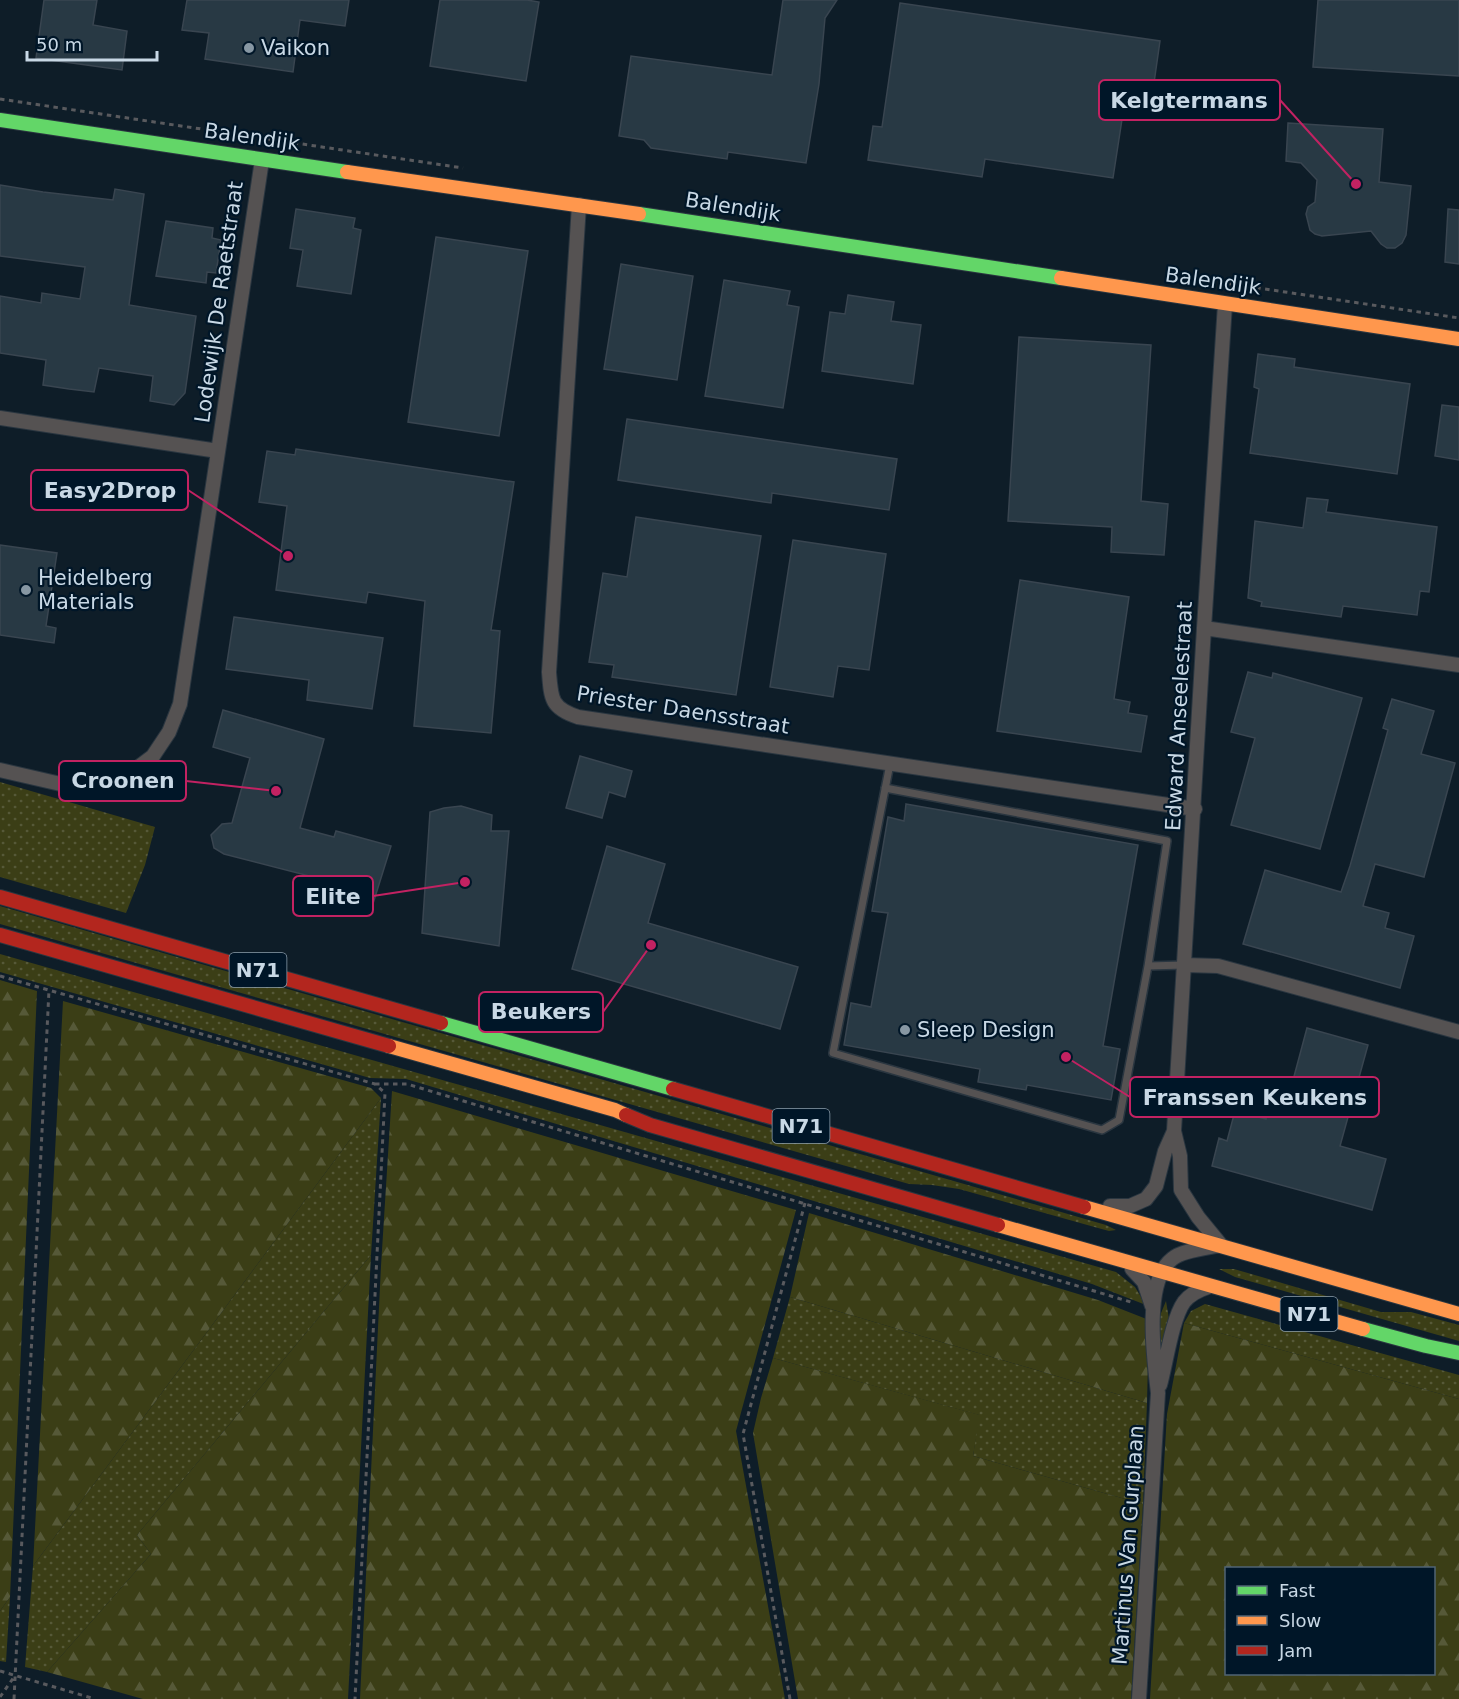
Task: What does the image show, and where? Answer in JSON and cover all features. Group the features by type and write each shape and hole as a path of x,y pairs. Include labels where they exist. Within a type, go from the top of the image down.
{"main road":[{"name":"Balendijk","path":"0,120 579,205 1459,339"},
{"name":"N71","path":"0,897 1459,1314"},
{"name":"N71","path":"0,935 615,1110 650,1125 1117,1260 1426,1346 1459,1353"}],"street":[{"name":"Lodewijk De Raetstraat","path":"0,770 66,785 100,788 124,778 153,756 169,732 180,704 262,160"},
{"name":"Priester Daensstraat","path":"579,205 549,672 550,692 556,705 564,712 578,717 1195,809"},
{"name":"Edward Anseelestraat","path":"1221,1245 1198,1217 1181,1190 1179,1155 1174,1131 1226,304"},
{"name":"Lodewijk De Raetstraat","path":"0,418 218,451"},
{"path":"1204,628 1459,664"},
{"path":"1185,965 1218,966 1459,1032"},
{"name":"Edward Anseelestraat","path":"1087,1208 1130,1206 1146,1199 1156,1186 1165,1151 1174,1131"},
{"path":"1160,1272 1173,1258 1187,1252 1221,1245"},
{"name":"Martinus Van Gurplaan","path":"1117,1260 1134,1270 1144,1282 1153,1309"},
{"name":"Martinus Van Gurplaan","path":"1158,1393 1152,1344 1153,1309 1160,1272"},
{"name":"Martinus Van Gurplaan","path":"1139,1699 1158,1393 1176,1318 1185,1301 1197,1291 1209,1286"}],"lane":[{"path":"885,788 1167,841 1148,966 1119,1120 1102,1130 833,1053 885,788 890,764"},
{"path":"1148,966 1185,965"}],"path":[{"path":"0,976 375,1084 407,1084 1153,1309"},
{"path":"14,1699 49,990"},
{"path":"354,1699 385,1093 375,1084"},
{"path":"790,1699 742,1434 805,1203"},
{"path":"0,1671 95,1699"},
{"path":"0,1697 15,1675"}],"green space":[{"path":"0,782 155,827 145,865 126,913 0,877"},
{"path":"0,906 1106,1225 1116,1230 1109,1231 959,1189 909,1184 0,924"},
{"path":"0,954 1116,1272 1135,1287 1146,1305 1092,1284 406,1079 370,1078 0,972"},
{"path":"0,980 37,991 10,1597 0,1611"},
{"path":"63,1001 371,1088 381,1098 33,1566"},
{"path":"392,1091 796,1210 736,1431 785,1699 360,1699"},
{"path":"381,1098 371,1255 137,1535 151,1554 47,1672 25,1667 33,1566"},
{"path":"809,1213 1098,1300 1149,1320 1147,1403 790,1297"},
{"path":"371,1255 348,1699 143,1699 47,1672 151,1554 137,1535"},
{"path":"1219,1269 1234,1269 1381,1312 1411,1312 1459,1325 1459,1341 1235,1277"},
{"path":"790,1297 1147,1403 1143,1504 973,1456 979,1415 773,1358"},
{"path":"1166,1301 1169,1319 1162,1350 1159,1348 1159,1318"},
{"path":"1205,1304 1459,1375 1459,1399 1184,1323 1191,1311"},
{"path":"1184,1323 1459,1399 1459,1699 1150,1699 1167,1414"},
{"path":"773,1358 980,1415 973,1456 1143,1504 1131,1699 798,1699 753,1433"},
{"path":"10,1597 6,1662 0,1661 0,1611"}],"building":[{"path":"44,0 97,0 93,25 127,31 122,70 36,58"},
{"path":"187,0 349,0 345,26 300,20 293,72 205,59 209,33 182,30"},
{"path":"440,0 539,2 526,81 430,66"},
{"path":"783,0 837,0 825,18 819,84 806,163 728,152 727,159 651,148 644,140 619,136 631,56 772,75"},
{"path":"1318,0 1459,0 1459,76 1313,67"},
{"path":"900,3 1160,41 1151,104 1125,100 1113,178 985,159 982,177 868,160 873,126 882,127"},
{"path":"1288,123 1383,129 1379,182 1411,186 1406,235 1402,243 1395,248 1387,248 1371,231 1322,236 1310,230 1306,214 1308,207 1315,202 1317,180 1301,163 1286,161"},
{"path":"0,185 113,200 115,189 144,194 129,305 196,316 185,393 174,405 150,401 153,376 99,368 94,392 69,389 43,385 46,360 0,353 0,296 41,303 42,293 80,299 85,267 0,256"},
{"path":"296,209 355,218 353,228 361,230 351,294 297,286 303,250 290,248"},
{"path":"1448,209 1459,210 1459,264 1445,262"},
{"path":"166,221 213,228 212,238 221,240 216,273 207,272 206,283 156,276"},
{"path":"436,237 528,251 499,436 408,422"},
{"path":"621,264 693,276 677,380 604,369"},
{"path":"724,280 790,291 787,305 799,307 783,408 705,396"},
{"path":"848,295 894,302 891,321 921,325 913,384 822,371 830,312 845,314"},
{"path":"1019,337 1151,345 1141,501 1168,504 1164,555 1111,552 1112,527 1008,521"},
{"path":"1258,354 1295,359 1294,367 1410,384 1397,474 1250,453 1259,389 1254,387"},
{"path":"1442,405 1459,407 1459,460 1435,456"},
{"path":"627,419 897,459 889,510 772,493 771,503 618,480"},
{"path":"296,449 514,482 491,630 500,631 491,733 414,726 425,601 368,592 366,603 276,590 287,506 259,502 267,451 295,455"},
{"path":"1307,498 1328,500 1326,512 1437,527 1429,592 1420,591 1417,615 1343,606 1341,617 1261,606 1262,602 1248,598 1255,521 1303,528"},
{"path":"636,517 761,536 736,695 612,677 614,665 589,662 603,573 627,577"},
{"path":"793,540 886,554 869,670 838,666 833,697 770,687"},
{"name":"Heidelberg Materials","path":"0,545 57,553 46,626 56,628 54,643 0,635"},
{"path":"1020,580 1129,597 1114,699 1130,702 1128,713 1147,716 1141,752 997,731"},
{"path":"234,617 383,638 372,709 307,700 309,680 226,669"},
{"path":"1248,672 1272,678 1273,673 1362,698 1320,849 1231,825 1255,738 1231,732"},
{"path":"1392,699 1434,711 1421,754 1455,763 1424,877 1375,864 1363,906 1389,913 1385,928 1414,936 1400,988 1243,944 1265,870 1341,892 1388,730 1383,728"},
{"path":"223,710 324,739 300,828 334,837 336,831 391,846 371,910 318,895 321,879 224,854 214,848 211,835 222,824 232,823 250,758 213,747"},
{"path":"580,756 632,771 625,797 609,792 602,818 566,808"},
{"path":"906,804 1138,845 1103,1046 1120,1049 1111,1100 1027,1085 1026,1090 978,1082 980,1069 844,1045 851,1003 871,1007 888,913 872,911 888,817 904,821"},
{"path":"461,806 492,815 491,831 509,831 499,946 422,933 430,812"},
{"path":"607,846 665,864 648,923 798,967 780,1029 572,969"},
{"path":"1307,1028 1368,1045 1340,1146 1386,1159 1372,1210 1212,1166 1219,1138 1227,1141 1235,1111 1266,1119 1270,1105 1285,1110"}],"traffic: fast":[{"path":"0,120 347,172"},
{"path":"639,214 1061,278"},
{"path":"441,1023 673,1089"},
{"path":"1363,1329 1459,1353"}],"traffic: slow":[{"path":"347,172 639,214"},
{"path":"1061,278 1459,339"},
{"path":"389,1046 626,1115"},
{"path":"1084,1207 1459,1314"},
{"path":"998,1225 1363,1329"}],"traffic: jam":[{"path":"0,897 441,1023"},
{"path":"0,935 389,1046"},
{"path":"673,1089 1084,1207"},
{"path":"626,1115 650,1125 998,1225"}],"place":[{"name":"Vaikon","path":"249,48"},
{"name":"Kelgtermans","path":"1356,184"},
{"name":"Easy2Drop","path":"288,556"},
{"name":"Heidelberg Materials","path":"26,590"},
{"name":"Croonen","path":"276,791"},
{"name":"Elite","path":"465,882"},
{"name":"Beukers","path":"651,945"},
{"name":"Sleep Design","path":"905,1030"},
{"name":"Franssen Keukens","path":"1066,1057"}]}
